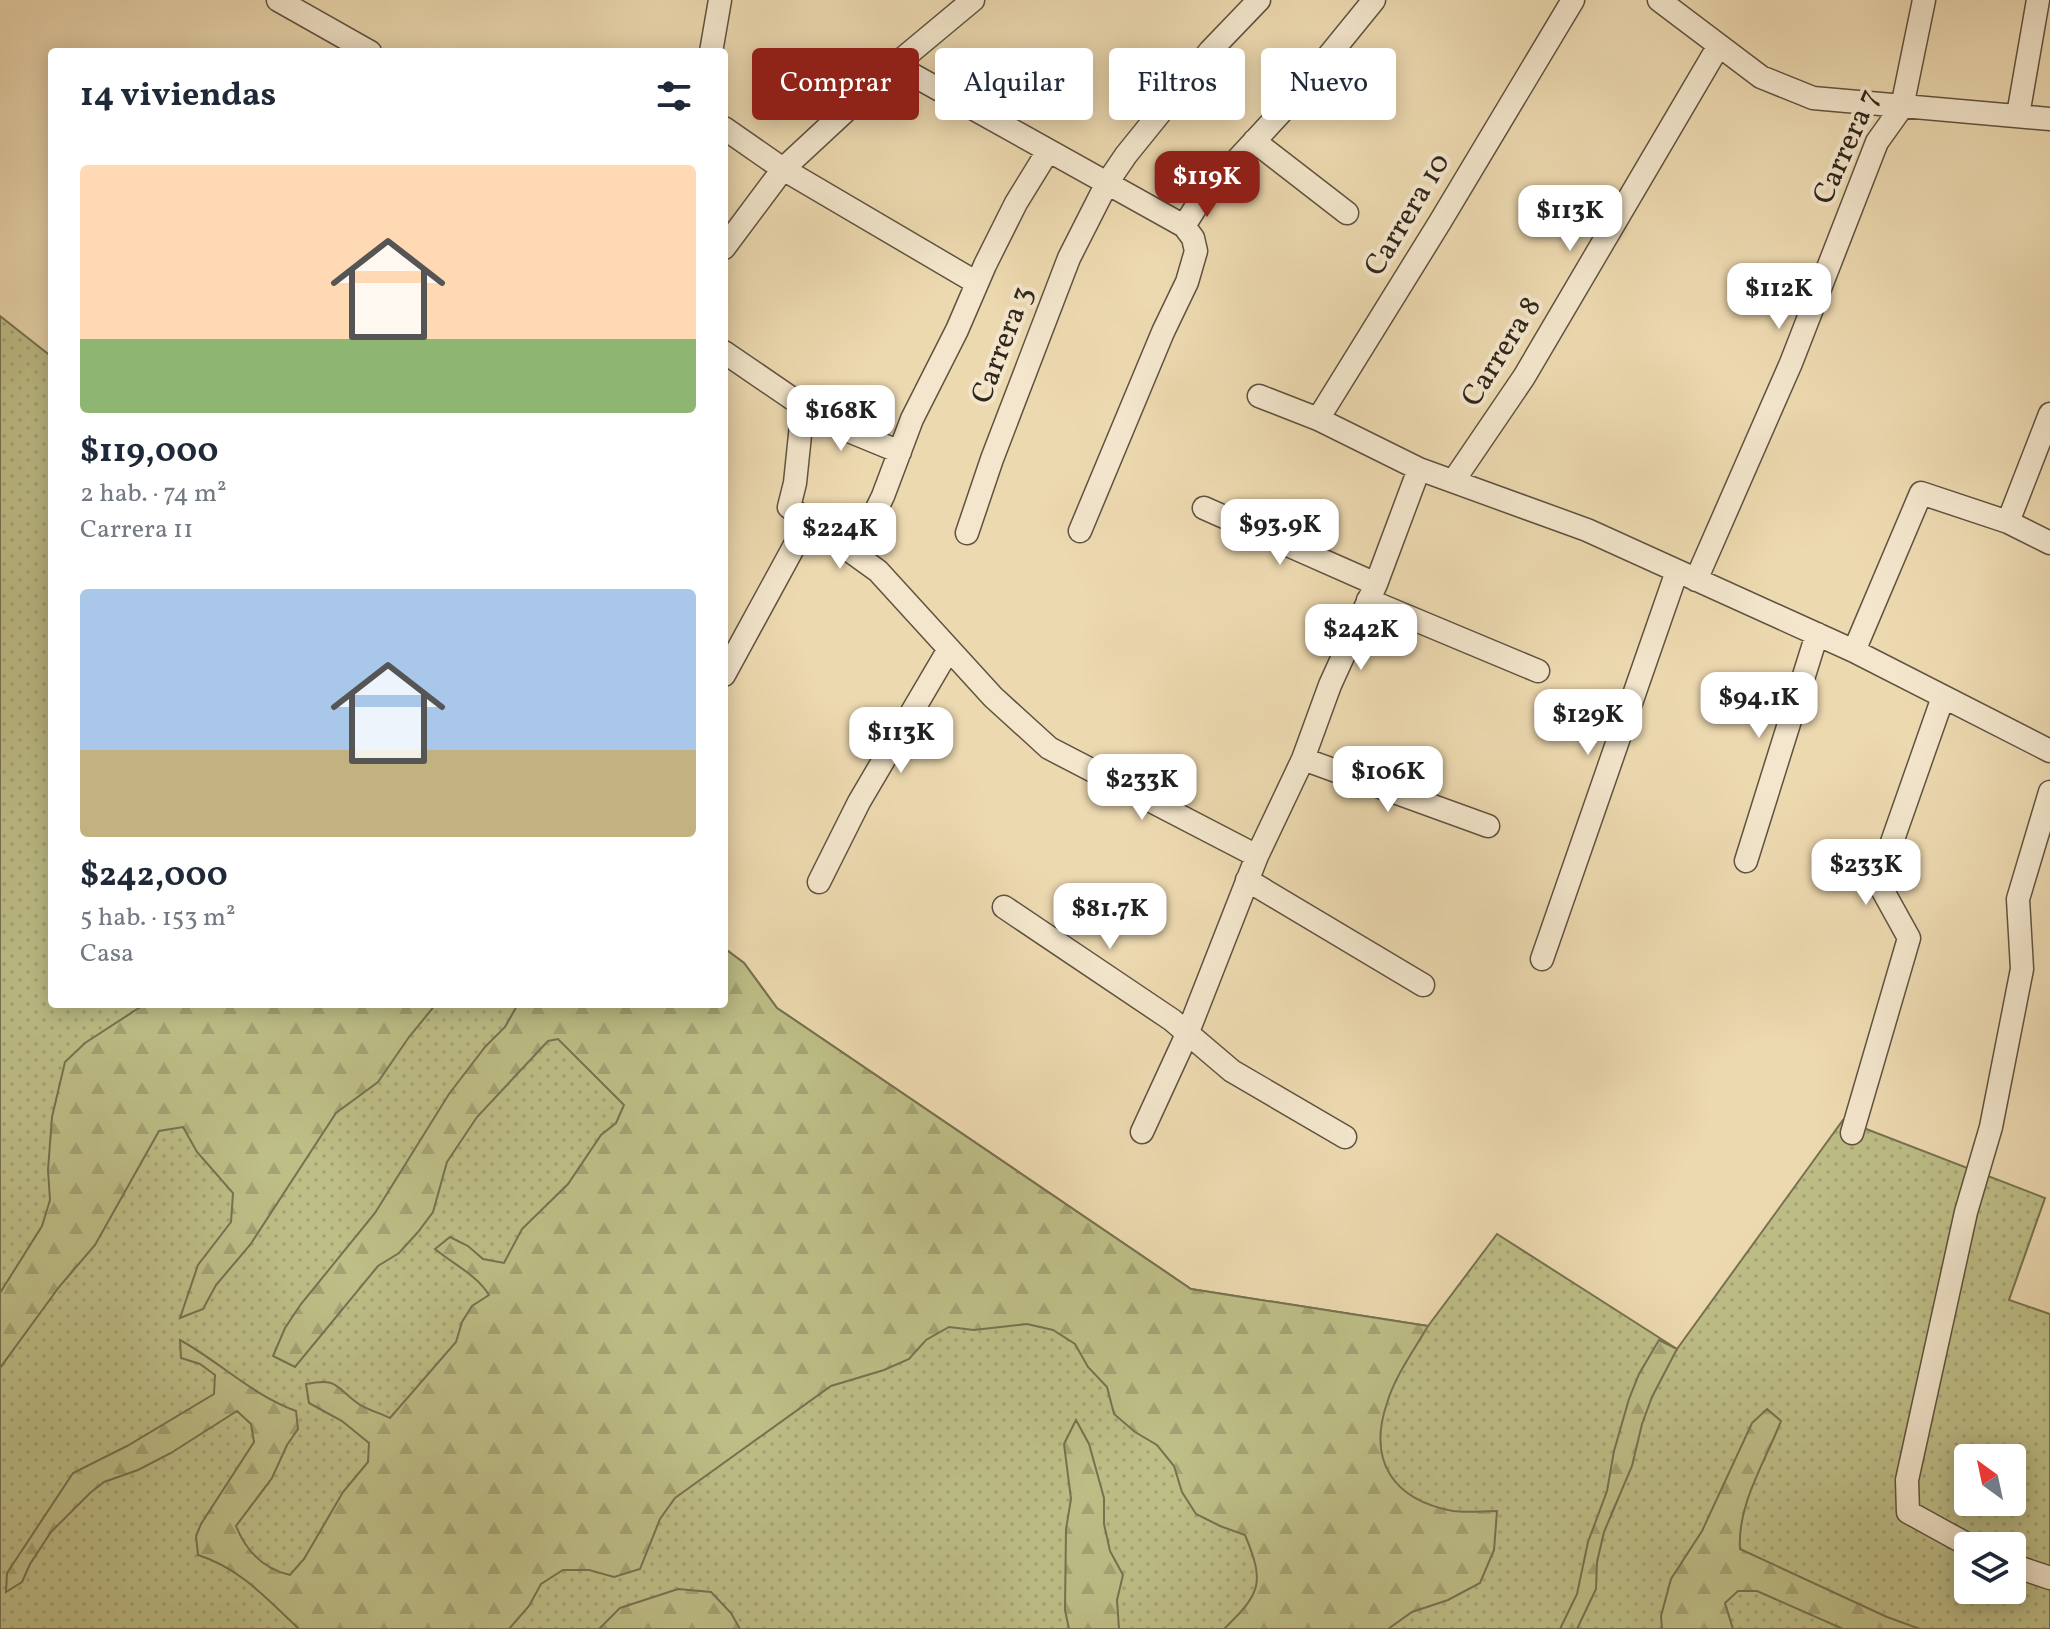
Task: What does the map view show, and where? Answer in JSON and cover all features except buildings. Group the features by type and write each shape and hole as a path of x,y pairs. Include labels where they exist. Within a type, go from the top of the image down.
{"street":[{"path":"278,0 363,48"},
{"path":"712,48 720,0"},
{"path":"915,48 973,0"},
{"name":"Carrera 3","path":"967,533 1060,281 1107,183 1210,51 1259,0"},
{"path":"1184,226 1201,199 1296,96 1374,0"},
{"name":"Carrera 10","path":"1318,419 1573,0"},
{"path":"1661,0 1718,47 1761,77 1813,98 2050,119"},
{"name":"Carrera 7","path":"1542,959 1686,575 1791,363 1877,142 1902,107 1924,0"},
{"path":"2018,115 2038,0"},
{"name":"Carrera 8","path":"1454,480 1524,377 1718,47"},
{"path":"919,78 1184,226 1193,238 1196,251 1187,282 1156,346 1080,531"},
{"path":"728,243 783,169 836,120"},
{"path":"728,131 783,169 977,283"},
{"path":"1254,141 1347,213"},
{"path":"855,554 883,496 912,419 977,283 1016,203 1048,151"},
{"path":"728,355 803,406 844,429 900,452"},
{"path":"1259,396 1318,419 1419,469 1587,530 1854,651 2050,751"},
{"path":"803,406 795,483 789,507 878,571 993,697 1049,748 1257,856"},
{"path":"2008,522 2050,414"},
{"path":"1142,1132 1188,1032 1257,856 1303,759 1330,685 1372,592 1419,469"},
{"path":"1854,651 1921,493 2008,522 2050,543"},
{"path":"1204,508 1538,671"},
{"path":"728,668 809,519"},
{"path":"1746,861 1817,634"},
{"path":"819,882 859,802 949,649"},
{"path":"1852,1133 1909,938 1878,882 1943,697"},
{"path":"1303,759 1488,826"},
{"path":"1954,1537 1908,1512 1907,1480 1966,1212 1991,1127 2022,969 2018,899 2050,792"},
{"path":"1247,880 1423,985"},
{"path":"1004,907 1188,1032 1232,1071 1345,1137"},
{"path":"2026,1570 2050,1578"}],"green space":[{"path":"0,316 48,354 48,1008 728,1008 728,951 744,963 777,1008 1191,1289 1428,1326 1497,1234 1677,1349 1843,1120 2045,1198 2009,1300 2050,1314 2050,1629 0,1629"},
{"path":"728,951 744,963 777,1008 1191,1289 1428,1326 1390,1393 1382,1424 1384,1460 1390,1475 1401,1488 1432,1506 1458,1512 1497,1511 1494,1550 1480,1583 1448,1600 1412,1612 1388,1629 1224,1629 1246,1606 1256,1586 1255,1565 1245,1535 1196,1514 1182,1492 1174,1466 1157,1445 1114,1414 1107,1387 1088,1367 1075,1344 1053,1330 1027,1324 974,1330 949,1327 926,1340 909,1359 831,1386 675,1498 660,1519 640,1569 614,1577 589,1570 563,1570 541,1584 529,1606 509,1629 299,1629 240,1576 198,1555 196,1536 201,1524 254,1442 251,1424 237,1411 171,1453 138,1470 104,1482 51,1532 22,1582 6,1592 7,1573 73,1473 127,1446 214,1394 215,1375 200,1364 181,1358 180,1340 265,1396 296,1411 298,1429 272,1478 236,1526 257,1558 290,1575 304,1559 343,1492 368,1462 369,1443 342,1421 309,1403 306,1384 334,1384 359,1404 390,1418 456,1342 462,1322 472,1306 489,1295 471,1276 435,1249 450,1237 468,1246 483,1259 504,1263 522,1229 568,1184 601,1135 616,1123 624,1105 558,1039 548,1041 477,1117 447,1162 433,1212 418,1232 399,1253 378,1266 295,1367 273,1356 285,1328 301,1304 375,1213 449,1094 485,1047 505,1027 516,1008 728,1008"},
{"path":"139,1008 433,1008 378,1082 336,1113 250,1245 216,1285 203,1309 180,1318 198,1265 231,1222 233,1193 197,1152 183,1127 159,1131 95,1245 59,1287 0,1368 0,1293 42,1226 50,1200 48,1170 52,1117 65,1062 85,1043"},
{"path":"1659,1340 1677,1349 1652,1397 1632,1466 1604,1532 1597,1562 1596,1589 1577,1629 1560,1629 1577,1594 1588,1542 1607,1491 1614,1451 1629,1399 1639,1374"},
{"path":"1767,1409 1781,1421 1747,1500 1740,1549 1887,1617 1920,1629 1843,1629 1757,1591 1738,1591 1725,1603 1733,1629 1662,1629 1661,1616 1671,1579 1702,1531 1752,1423"},
{"path":"1076,1420 1089,1444 1104,1498 1104,1524 1110,1551 1123,1575 1117,1600 1119,1629 1069,1629 1065,1610 1066,1529 1071,1499 1064,1444"},
{"path":"678,1589 711,1592 731,1613 740,1629 599,1629 620,1608"}]}
